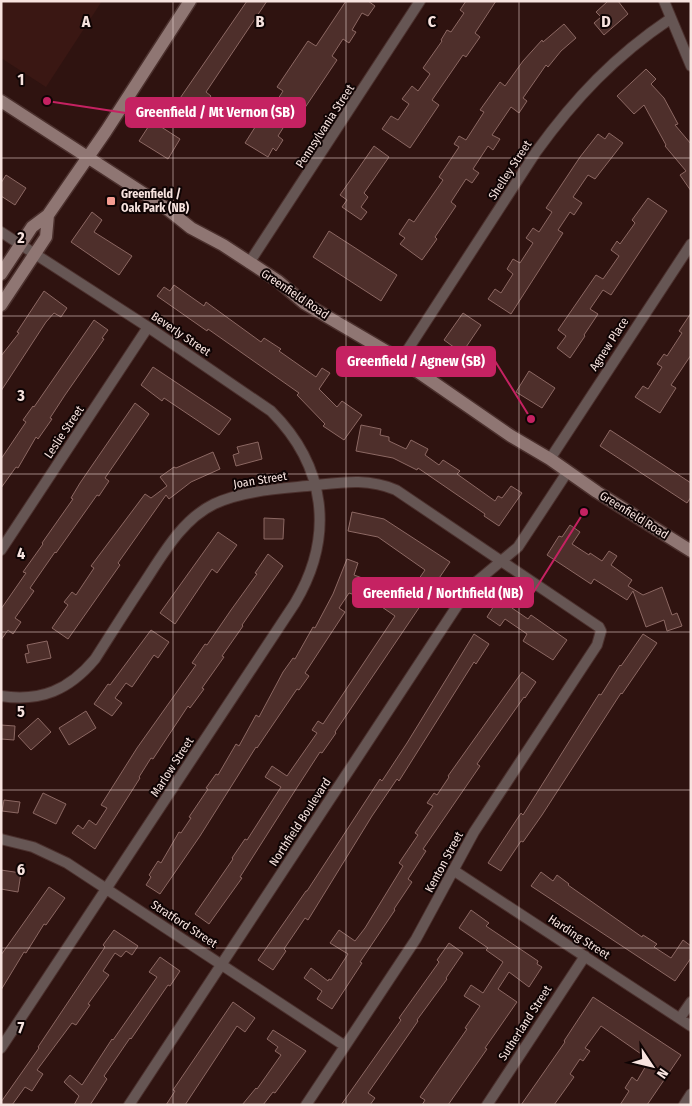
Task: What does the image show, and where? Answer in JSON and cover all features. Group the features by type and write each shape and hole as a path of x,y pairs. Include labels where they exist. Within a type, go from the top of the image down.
{"main road":[{"path":"1,274 32,227 48,216 190,1"},
{"name":"Greenfield Road","path":"1,101 166,208 191,228 223,245 278,281 304,303 401,360 511,436 550,459 597,492 691,551"},
{"path":"1,305 46,237 48,216"}],"street":[{"name":"Pennsylvania Street","path":"249,263 420,1"},
{"path":"664,1 691,66"},
{"name":"Shelley Street","path":"401,360 553,128 579,97 611,64 670,19"},
{"name":"Beverly Street","path":"1,232 148,327 271,411 297,442 309,465 316,485"},
{"name":"Agnew Place","path":"550,459 691,244"},
{"name":"Leslie Street","path":"1,550 148,327"},
{"name":"Northfield Boulevard","path":"128,1105 461,600 476,582 502,562 524,539 568,471"},
{"name":"Joan Street","path":"1,696 40,697 67,685 79,675 94,659 172,542 193,519 205,510 236,496 316,485 361,481 379,483 406,496 594,622 601,631"},
{"name":"Marlow Street","path":"1,1048 305,587 311,573 318,544 320,515 316,485"},
{"name":"Kenton Street","path":"306,1105 416,939 484,816 597,645 601,631"},
{"name":"Stratford Street","path":"1,839 48,853 107,888 346,1046"},
{"name":"Harding Street","path":"453,870 691,1026"},
{"name":"Sutherland Street","path":"487,1105 585,956"},
{"path":"680,1018 691,1002"},
{"path":"684,1105 691,1094"}],"shaded area":[{"path":"1,1 102,1 46,87 1,58"}],"building":[{"path":"247,1 267,1 206,92 211,96 205,104 199,99 189,114 176,104"},
{"path":"346,1 368,1 375,6 368,16 362,13 352,30 356,32 349,43 343,39 332,56 337,60 294,124 288,120 278,136 283,140 276,151 273,148 268,157 245,143 257,124 261,126 283,91 277,87 308,41 316,46"},
{"path":"466,1 496,1 475,33 480,37 466,57 463,55 432,100 439,105 410,148 382,129 391,116 398,120 409,104 402,99 412,86 418,91 430,74 423,68 442,41 447,30 451,32 464,13 460,10"},
{"path":"608,1 618,1 628,14 604,35 594,23 601,17 596,12"},
{"path":"564,24 576,38 561,51 548,67 546,65 523,98 527,101 519,113 511,107 492,135 500,139 493,150 488,146 473,169 479,173 472,183 466,179 451,202 456,206 435,237 437,239 422,260 400,244 405,238 399,234 409,219 414,222 443,180 439,177 459,147 454,144 459,136 466,140 484,112 480,110 500,82 505,86 523,61 542,40 543,42"},
{"path":"646,69 656,79 651,84 664,98 678,124 675,125 691,144 691,191 680,175 686,171 665,146 644,105 634,114 617,96"},
{"path":"152,121 180,139 168,159 139,141"},
{"path":"609,133 623,143 595,179 588,175 573,197 582,203 574,215 570,212 558,230 563,233 511,314 488,299 495,289 501,293 513,274 507,269 513,259 520,263 533,243 526,238 533,228 539,232 552,212 546,208 580,157 598,134 605,139"},
{"path":"374,146 389,157 364,193 368,197 361,207 367,212 361,220 342,207 347,200 340,195"},
{"path":"6,175 26,188 15,205 1,196 1,183"},
{"path":"648,198 667,211 611,295 603,290 590,309 598,314 570,358 557,348 566,336 558,330 596,275 603,279 619,256 611,250 617,241 620,244 635,223 632,220"},
{"path":"92,212 102,220 94,232 132,256 119,275 71,242"},
{"path":"329,231 397,275 381,301 313,257"},
{"path":"174,285 204,306 206,302 261,342 264,338 281,349 279,351 316,377 322,368 330,373 319,389 337,407 342,401 362,415 344,440 323,426 325,424 297,395 299,393 208,329 207,331 157,296 164,287 170,291"},
{"path":"44,291 67,308 61,317 54,313 46,322 1,391 1,356 19,333 17,332"},
{"path":"463,313 481,325 462,353 444,340"},
{"path":"691,313 691,355 671,385 676,388 660,413 635,397 643,386 648,389 662,367 657,364 664,354 667,356 682,333 679,331"},
{"path":"94,320 108,330 102,338 104,339 50,418 52,419 38,439 36,437 18,468 16,467 1,488 1,459 26,422 23,420"},
{"path":"153,367 231,419 219,435 164,398 162,401 141,385"},
{"path":"529,371 555,388 542,408 516,392"},
{"path":"135,403 149,414 105,478 109,481 99,496 97,495 30,588 34,591 15,618 21,622 13,634 8,630 1,640 1,609 26,573 23,572 73,499 71,498 80,483"},
{"path":"361,425 381,429 380,435 389,437 389,441 406,449 411,440 428,449 425,455 439,465 443,460 460,471 457,474 495,501 498,496 502,498 511,486 522,493 499,526 484,516 485,514 418,468 417,470 393,458 356,451"},
{"path":"610,430 691,483 691,497 687,503 600,446"},
{"path":"258,442 262,459 236,466 233,455 239,453 237,447"},
{"path":"213,452 220,469 191,482 169,499 166,495 68,639 52,628 68,605 64,602 72,592 76,595 94,568 91,566 145,494 151,498 167,486 160,477 174,467 176,468"},
{"path":"352,512 384,519 450,562 336,733 322,753 320,752 240,877 242,878 209,924 195,914 245,839 247,840 281,787 265,777 272,766 287,776 317,733 312,730 318,721 323,724 395,616 379,605 386,595 401,605 425,570 378,537 348,531"},
{"path":"264,518 284,519 283,539 264,539"},
{"path":"570,525 580,532 572,544 602,561 609,551 617,556 611,565 632,580 628,586 643,595 662,587 672,615 677,613 682,626 667,631 664,620 646,627 633,591 627,600 594,579 591,584 547,555 559,536 562,537"},
{"path":"218,532 237,545 217,573 212,569 175,624 160,613"},
{"path":"268,554 283,566 222,656 224,657 202,688 204,689 190,708 188,706 153,759 151,758 95,849 72,833 78,825 83,829 89,820 96,825 107,808 101,805 137,748 196,665 192,663 257,574 255,573"},
{"path":"347,559 358,563 354,575 365,579 358,596 349,593 339,608 345,612 305,673 309,676 299,690 297,689 256,747 200,836 160,894 146,885 151,877 149,875 158,861 161,863 179,832 181,833 191,818 189,817 208,789 206,788 216,774 218,775 236,744 239,746 256,715 259,717 283,672 293,658 295,659 313,627 315,628 333,594"},
{"path":"500,596 514,605 512,608 528,619 531,615 567,640 553,660 523,641 527,634 505,619 500,626 487,617"},
{"path":"151,630 169,642 158,658 154,655 132,687 126,683 115,698 122,703 112,716 94,704"},
{"path":"474,634 489,644 476,664 474,662 399,781 397,779 372,816 308,920 305,918 284,949 286,951 273,970 258,960 307,891 380,779 382,781"},
{"path":"643,634 657,643 621,693 542,815 523,842 521,841 501,871 488,863 521,813 523,815 599,694 601,695"},
{"path":"47,641 51,658 27,663 25,654 29,653 27,645"},
{"path":"522,672 536,682 477,764 480,766 423,849 426,851 408,879 412,882 332,1009 317,999 322,991 304,978 311,968 328,981 329,979 331,980 348,954 330,943 339,930 355,941 365,928 403,866 399,863 418,835 415,833 433,806 427,803 434,793 437,795 448,776"},
{"path":"86,711 96,728 69,745 59,728"},
{"path":"38,718 51,732 31,750 18,736"},
{"path":"1,725 15,726 14,740 1,739"},
{"path":"43,793 66,804 56,824 33,813"},
{"path":"4,800 20,802 18,813 2,811"},
{"path":"1,870 21,873 18,892 1,889"},
{"path":"541,872 553,881 557,875 568,885 642,937 643,935 657,944 654,947 671,958 683,940 691,946 691,958 675,981 531,886"},
{"path":"49,887 65,898 46,925 44,924 26,953 24,952 1,990 1,955"},
{"path":"471,910 489,923 486,926 538,961 537,964 542,967 529,987 509,972 498,989 517,1002 485,1048 487,1049 448,1105 422,1105 425,1100 420,1097 467,1029 465,1028 480,1006 464,996 471,985 483,993 503,962 486,950 488,948 459,928"},
{"path":"114,930 138,946 132,955 126,951 121,957 115,953 103,971 109,975 88,1004 90,1005 76,1025 72,1023 37,1070 43,1074 32,1091 25,1087 12,1105 1,1105 1,1102 105,947 103,945"},
{"path":"449,943 463,953 368,1093 375,1098 370,1105 341,1105 401,1020 399,1018 439,962 437,960"},
{"path":"160,957 180,971 170,986 168,985 104,1076 107,1079 90,1105 74,1105 79,1096 64,1082 70,1075 82,1085 112,1039 157,977 149,972"},
{"path":"593,997 681,1055 647,1105 620,1105 629,1091 625,1088 632,1077 637,1081 647,1064 641,1060 644,1056 601,1026 585,1048 590,1051 583,1061 580,1059 570,1074 574,1077 554,1105 521,1105 565,1042"},
{"path":"233,1002 255,1018 245,1032 237,1026 185,1105 166,1105 175,1091 173,1090"},
{"path":"273,1030 306,1051 275,1093 273,1092 263,1105 242,1105 257,1089 281,1055 275,1051 278,1047 267,1039"}],"place":[{"name":"Greenfield / Mt Vernon (SB)","path":"47,101"},
{"name":"Greenfield / Oak Park (NB)","path":"111,201"},
{"name":"Greenfield / Agnew (SB)","path":"531,419"},
{"name":"Greenfield / Northfield (NB)","path":"584,512"}]}
